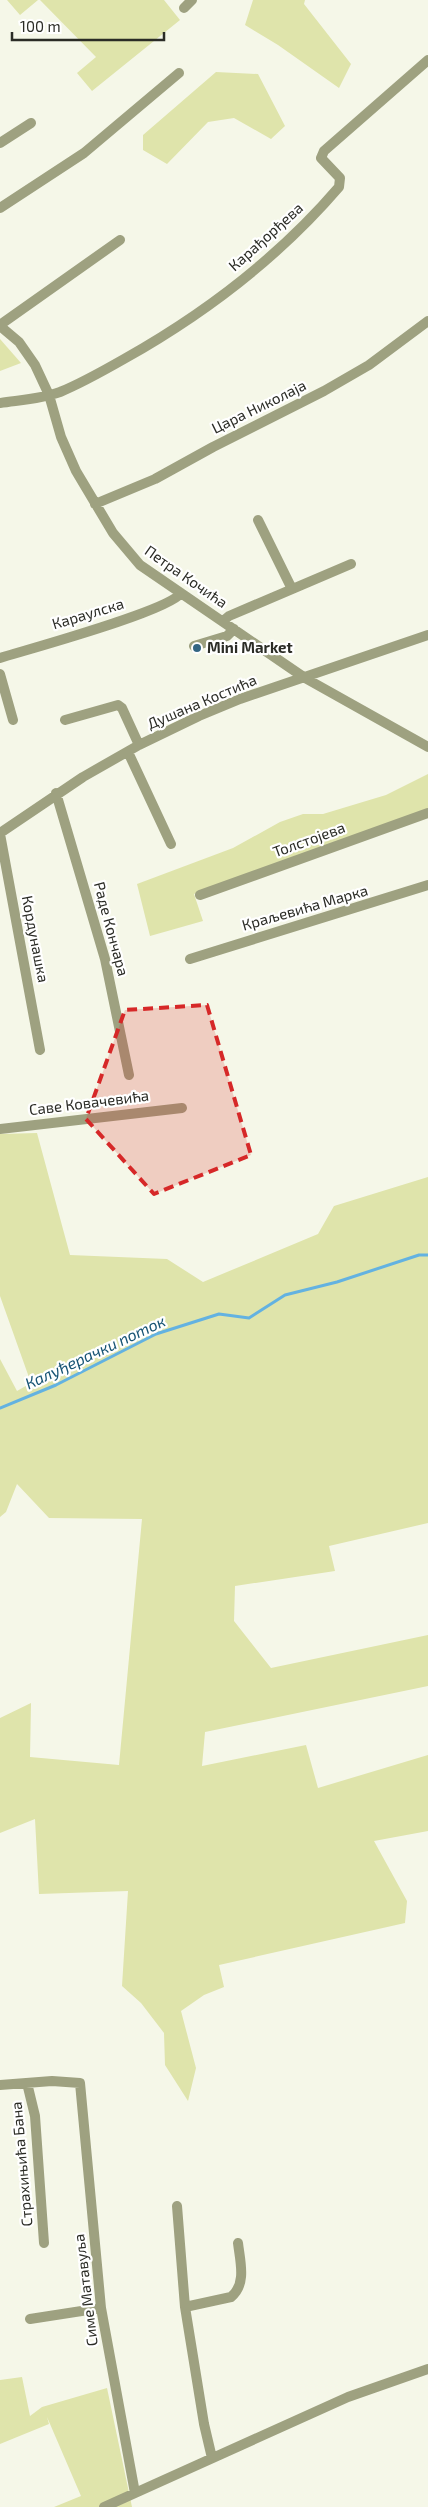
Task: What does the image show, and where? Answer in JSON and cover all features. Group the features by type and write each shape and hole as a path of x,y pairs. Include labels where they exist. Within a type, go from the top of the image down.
{"street":[{"path":"184,8 192,0"},
{"name":"Карађорђева","path":"49,395 86,380 173,330 226,292 260,264 310,218 340,187 340,178 321,158 324,151 428,60"},
{"path":"0,208 84,153 179,73"},
{"path":"0,143 31,123"},
{"path":"0,325 120,240"},
{"name":"Цара Николаја","path":"95,504 155,479 213,447 324,391 369,364 428,321"},
{"name":"Петра Кочића","path":"0,325 30,356 49,395 61,437 76,471 113,533 130,555 150,574 306,678 428,747"},
{"path":"0,403 49,395"},
{"path":"258,520 292,589"},
{"path":"223,622 229,616 351,564"},
{"name":"Караулска","path":"0,658 149,611 174,600 181,593"},
{"path":"194,646 227,636 234,629"},
{"name":"Душана Костића","path":"0,833 56,793 139,745 240,699 428,636"},
{"path":"0,674 13,720"},
{"name":"Душана Костића","path":"64,720 112,705 118,705 122,708 139,745"},
{"path":"128,752 171,844"},
{"name":"Раде Кончара","path":"56,793 105,960 129,1075"},
{"name":"Толстојева","path":"200,895 428,813"},
{"name":"Кордунашка","path":"0,833 40,1050"},
{"name":"Краљевића Марка","path":"190,959 428,885"},
{"name":"Саве Ковачевића","path":"0,1129 182,1108"},
{"path":"0,2085 28,2083"},
{"name":"Симе Матавуља","path":"28,2083 80,2083 101,2308 135,2493"},
{"name":"Страхињића Бана","path":"28,2083 32,2097 36,2132 44,2243"},
{"path":"177,2206 185,2307 204,2424 212,2458"},
{"path":"185,2307 231,2297 236,2293 241,2280 238,2243"},
{"path":"30,2319 101,2308"},
{"path":"104,2507 348,2397 428,2369"}],"highlighted area":[{"path":"207,1005 251,1155 154,1194 86,1119 125,1010"}],"green space":[{"path":"7,0 38,0 20,15"},
{"path":"40,0 164,0 180,20 92,91 77,73 96,57"},
{"path":"253,0 305,0 304,4 351,64 339,88 278,45 245,25"},
{"path":"216,72 258,74 285,126 271,139 234,118 208,122 167,164 143,150 143,135"},
{"path":"0,339 21,363 0,371"},
{"path":"428,774 428,812 194,894 203,921 150,936 137,884 233,848 280,822 303,814 323,814 386,795"},
{"path":"37,1133 70,1255 167,1259 203,1282 318,1234 334,1206 428,1177 428,1523 329,1546 335,1571 235,1586 234,1621 271,1668 428,1635 428,1686 205,1732 202,1766 306,1745 318,1788 428,1755 428,1831 374,1841 407,1901 405,1923 219,1965 224,1987 204,1995 181,2011 196,2068 188,2101 165,2065 164,2033 141,2003 122,1986 128,1891 39,1894 35,1819 0,1833 0,1718 31,1703 30,1757 119,1765 142,1519 49,1518 17,1484 6,1512 0,1517 0,1359 17,1391 31,1383 0,1296 0,1134"},
{"path":"22,2377 30,2416 42,2407 107,2388 132,2507 54,2507 81,2496 47,2417 49,2424 0,2444 0,2380"}],"waterway":[{"name":"Калуђерачки поток","path":"0,1408 56,1385 156,1334 219,1314 249,1318 285,1295 337,1282 419,1255 428,1255"}],"place":[{"name":"Mini Market","path":"197,648"}]}
